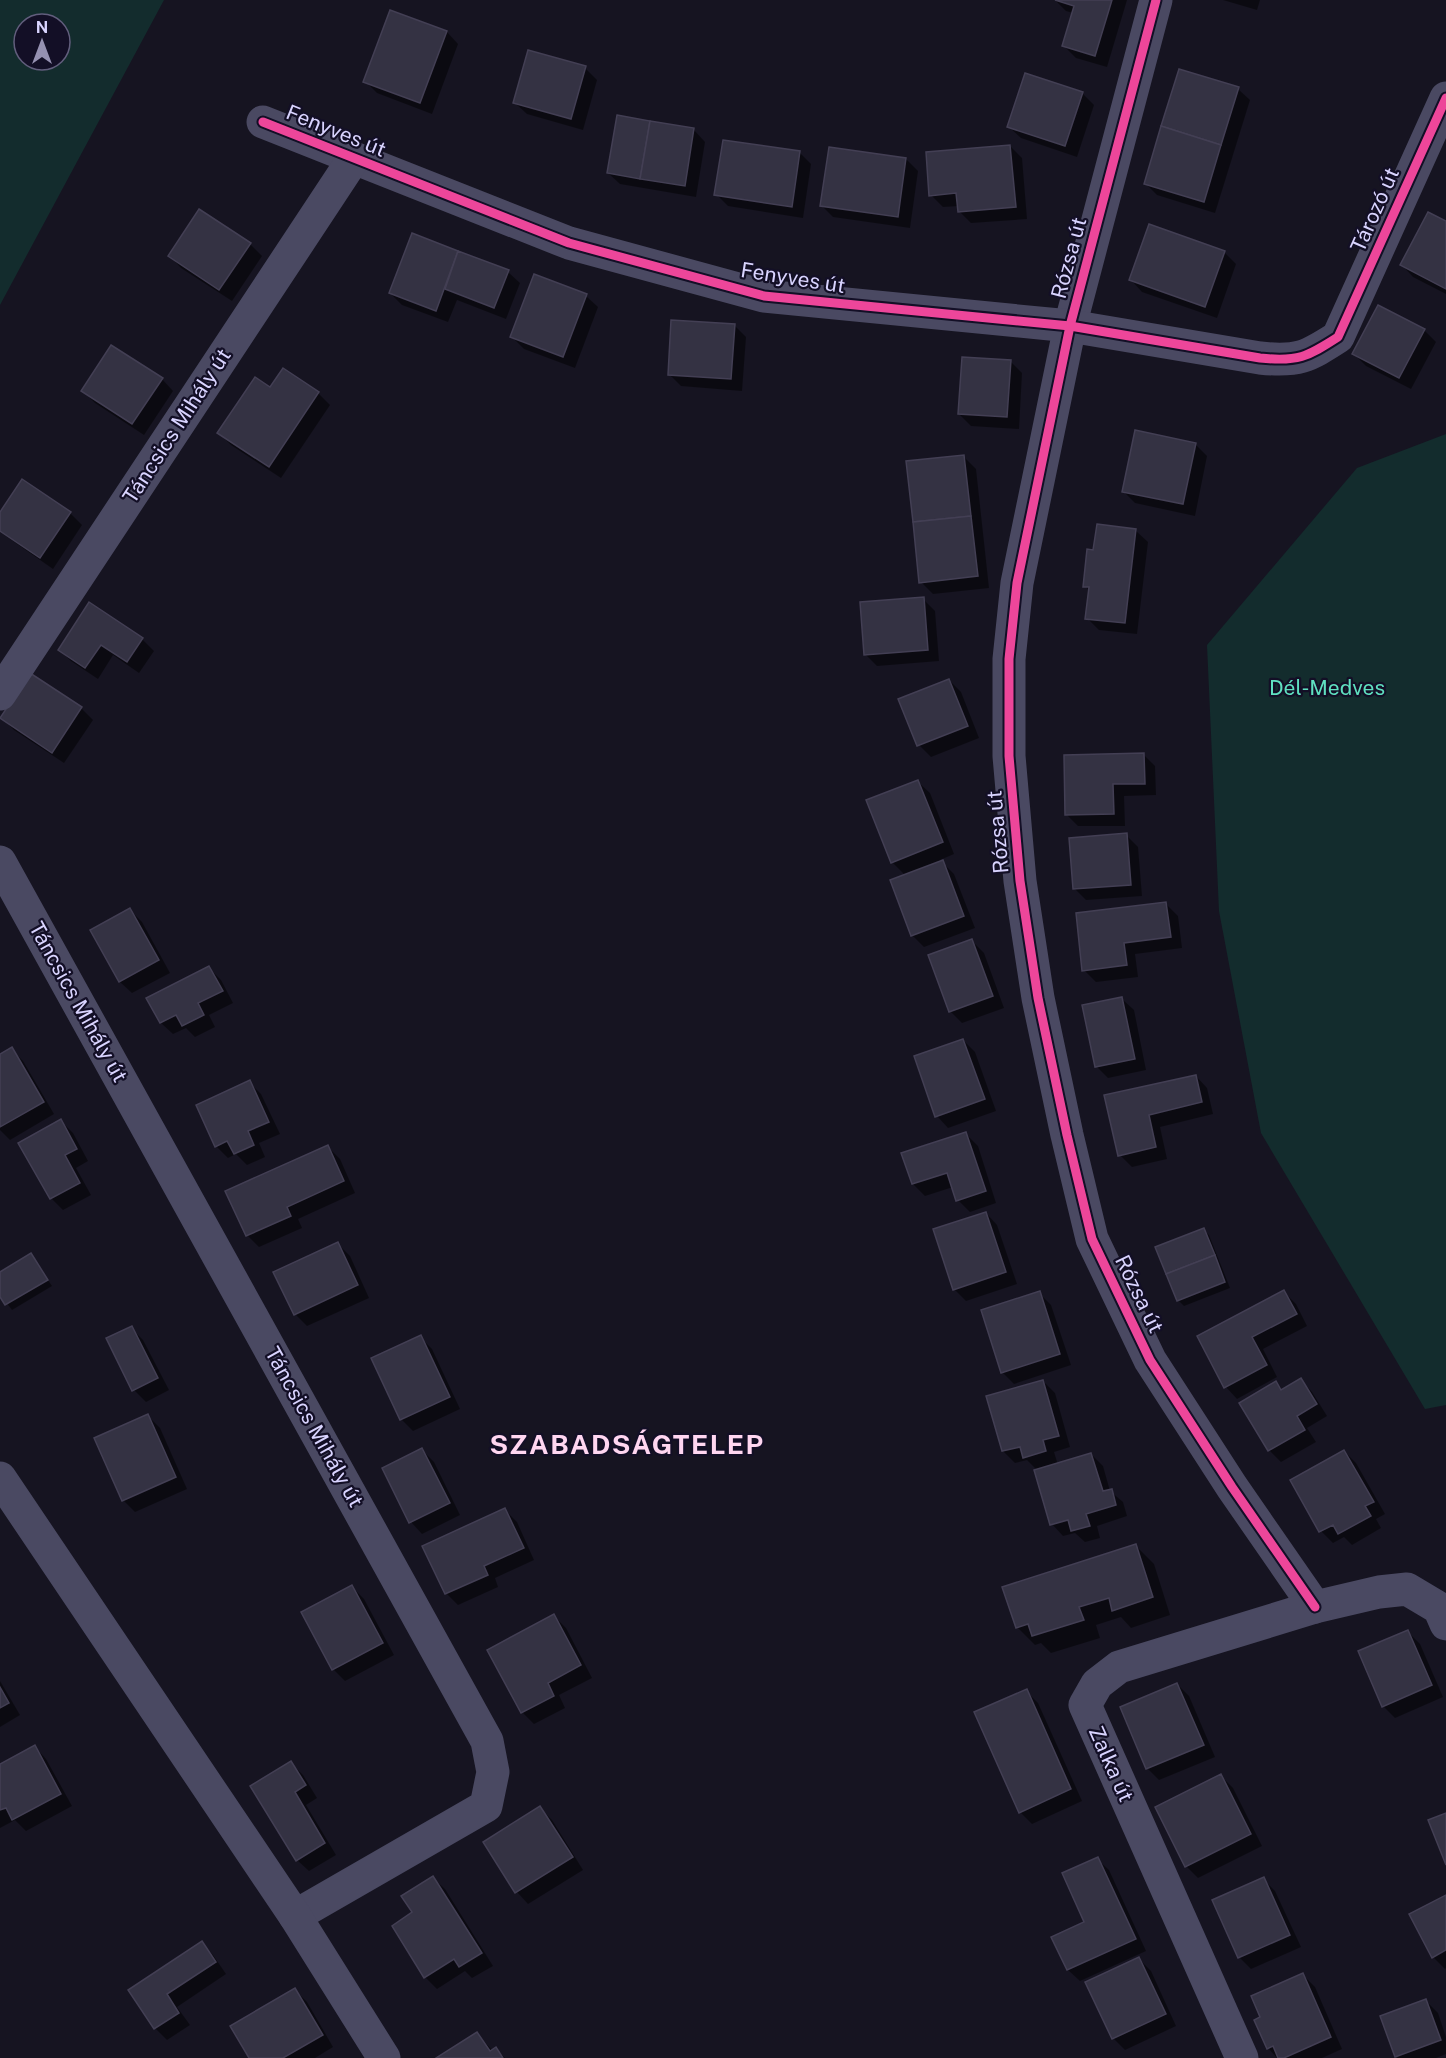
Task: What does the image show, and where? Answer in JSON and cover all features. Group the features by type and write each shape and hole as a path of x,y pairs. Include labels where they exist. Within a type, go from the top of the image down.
{"street":[{"name":"Rózsa út","path":"1156,0 1070,326 1017,583 1009,658 1009,756 1020,881 1038,998 1092,1239 1150,1360 1232,1487 1315,1607"},
{"name":"Tározó út","path":"1338,337 1446,98"},
{"name":"Fenyves út","path":"263,122 569,243 764,296 1070,326 1287,361 1310,355 1338,337"},
{"name":"Táncsics Mihály út","path":"0,694 354,158"},
{"name":"Táncsics Mihály út","path":"0,862 487,1741 494,1772 486,1806 295,1916"},
{"path":"0,1478 295,1916 384,2058"},
{"path":"1315,1607 1379,1592 1407,1589 1439,1608 1446,1624"},
{"name":"Zalka út","path":"1242,2058 1085,1705 1097,1684 1119,1667 1315,1607"}],"green space":[{"path":"0,0 164,0 0,305"},
{"name":"Dél-Medves","path":"1446,434 1446,1405 1425,1409 1261,1133 1219,911 1207,645 1357,468"}],"building":[{"path":"1055,0 1112,0 1095,56 1062,46 1074,6"},
{"path":"390,10 447,31 420,103 363,82"},
{"path":"528,50 586,66 571,119 513,103"},
{"path":"1179,69 1239,87 1221,145 1161,126"},
{"path":"1025,73 1083,92 1065,146 1007,127"},
{"path":"617,115 650,121 640,179 607,173"},
{"path":"650,121 694,128 685,186 640,179"},
{"path":"1161,126 1221,145 1204,202 1144,184"},
{"path":"723,140 800,151 792,207 714,195"},
{"path":"1010,145 1016,207 958,212 956,193 929,196 926,152"},
{"path":"829,147 906,158 898,217 820,206"},
{"path":"199,209 251,243 219,290 168,256"},
{"path":"1428,212 1446,221 1446,289 1400,265"},
{"path":"1149,224 1225,251 1205,307 1129,280"},
{"path":"412,233 458,251 436,311 389,293"},
{"path":"458,251 509,270 494,308 445,289"},
{"path":"534,274 587,294 563,357 510,337"},
{"path":"1378,305 1425,329 1399,378 1352,354"},
{"path":"671,320 735,324 731,379 668,375"},
{"path":"111,345 163,378 132,424 81,391"},
{"path":"962,357 1011,360 1007,417 958,414"},
{"path":"283,368 319,392 269,467 217,433 255,377 270,387"},
{"path":"1135,430 1196,443 1183,504 1122,492"},
{"path":"964,455 971,516 913,522 906,461"},
{"path":"22,479 71,512 40,558 0,531 0,512"},
{"path":"971,516 978,576 919,583 913,522"},
{"path":"1097,524 1136,529 1125,623 1085,619 1089,587 1083,587 1087,549 1093,550"},
{"path":"924,597 928,650 864,655 860,602"},
{"path":"89,602 143,638 127,662 101,645 85,668 58,650"},
{"path":"30,673 82,707 52,753 0,718"},
{"path":"949,679 968,726 917,746 898,699"},
{"path":"1144,753 1145,784 1113,784 1114,814 1065,815 1064,755"},
{"path":"918,780 943,842 891,863 866,800"},
{"path":"1127,833 1131,885 1073,889 1069,838"},
{"path":"943,860 964,916 911,936 890,880"},
{"path":"1166,902 1171,937 1124,943 1127,965 1082,971 1076,913"},
{"path":"130,908 159,960 119,982 90,930"},
{"path":"972,939 993,996 949,1012 928,955"},
{"path":"209,966 223,991 198,1003 204,1015 182,1026 176,1015 160,1023 146,998"},
{"path":"1122,997 1135,1059 1095,1067 1082,1005"},
{"path":"963,1039 985,1099 935,1117 914,1056"},
{"path":"12,1047 44,1102 0,1127 0,1054"},
{"path":"1196,1075 1202,1102 1149,1115 1156,1147 1118,1156 1104,1095"},
{"path":"250,1080 269,1122 248,1131 254,1145 234,1154 227,1141 215,1147 196,1105"},
{"path":"61,1119 77,1149 65,1155 80,1183 50,1199 18,1143"},
{"path":"966,1132 986,1191 956,1201 947,1173 912,1184 901,1153"},
{"path":"328,1145 344,1181 287,1207 291,1216 246,1236 225,1191"},
{"path":"986,1212 1006,1272 953,1290 933,1229"},
{"path":"1204,1228 1215,1255 1166,1274 1155,1247"},
{"path":"338,1242 358,1285 294,1315 273,1272"},
{"path":"31,1253 48,1280 5,1305 0,1297 0,1272"},
{"path":"1215,1255 1225,1282 1177,1301 1166,1274"},
{"path":"1284,1290 1297,1314 1252,1337 1267,1365 1224,1388 1197,1336"},
{"path":"1040,1291 1060,1354 1001,1373 981,1310"},
{"path":"132,1326 158,1378 132,1391 106,1338"},
{"path":"421,1335 450,1397 400,1420 371,1358"},
{"path":"1301,1378 1317,1404 1297,1416 1305,1430 1268,1451 1239,1403 1276,1381 1281,1390"},
{"path":"1043,1380 1059,1436 1043,1440 1046,1451 1023,1458 1020,1447 1002,1451 986,1396"},
{"path":"148,1414 176,1477 122,1501 94,1438"},
{"path":"422,1448 450,1503 409,1523 382,1468"},
{"path":"1344,1450 1374,1502 1365,1506 1371,1516 1338,1534 1333,1525 1319,1532 1290,1480"},
{"path":"1091,1453 1103,1491 1112,1489 1116,1505 1086,1514 1090,1526 1071,1531 1068,1520 1050,1525 1034,1470"},
{"path":"505,1508 524,1548 484,1566 488,1575 445,1594 422,1546"},
{"path":"1136,1544 1153,1597 1112,1611 1109,1598 1079,1607 1084,1620 1032,1636 1028,1624 1016,1628 1002,1587"},
{"path":"352,1585 383,1643 332,1670 301,1612"},
{"path":"554,1614 581,1665 548,1683 554,1696 521,1713 487,1650"},
{"path":"1408,1630 1432,1685 1382,1707 1358,1651"},
{"path":"1177,1683 1204,1745 1146,1769 1120,1707"},
{"path":"0,1687 9,1703 0,1708"},
{"path":"1027,1689 1071,1789 1019,1813 974,1712"},
{"path":"35,1745 61,1794 12,1820 6,1808 0,1810 0,1764"},
{"path":"291,1761 306,1785 295,1792 325,1843 296,1861 250,1786"},
{"path":"1221,1774 1251,1834 1185,1867 1155,1807"},
{"path":"540,1806 573,1857 515,1893 483,1842"},
{"path":"1446,1813 1446,1865 1428,1820"},
{"path":"1098,1857 1136,1939 1067,1970 1051,1937 1084,1922 1062,1873"},
{"path":"433,1876 482,1953 459,1967 454,1959 424,1978 392,1926 412,1912 401,1896"},
{"path":"1264,1877 1290,1935 1238,1958 1212,1900"},
{"path":"1446,1895 1446,1950 1432,1958 1409,1914"},
{"path":"202,1941 216,1962 167,1994 179,2013 154,2029 128,1990"},
{"path":"1139,1957 1166,2014 1112,2039 1085,1982"},
{"path":"1303,1973 1331,2037 1284,2058 1278,2058 1273,2046 1267,2049 1254,2020 1260,2017 1251,1996"},
{"path":"295,1988 323,2035 283,2058 249,2058 230,2026"},
{"path":"1426,1999 1441,2040 1395,2057 1380,2016"},
{"path":"477,2032 490,2051 496,2047 503,2058 436,2058"}],"cycle path":[{"path":"1156,0 1070,326 1017,583 1009,659 1009,756 1020,881 1038,998 1092,1239 1150,1360 1232,1487 1315,1607"},
{"path":"263,122 569,243 764,296 1070,326 1260,358 1284,359 1310,353 1338,337 1446,98"}],"district":[{"name":"SZABADSÁGTELEP","path":"627,1445"}]}
